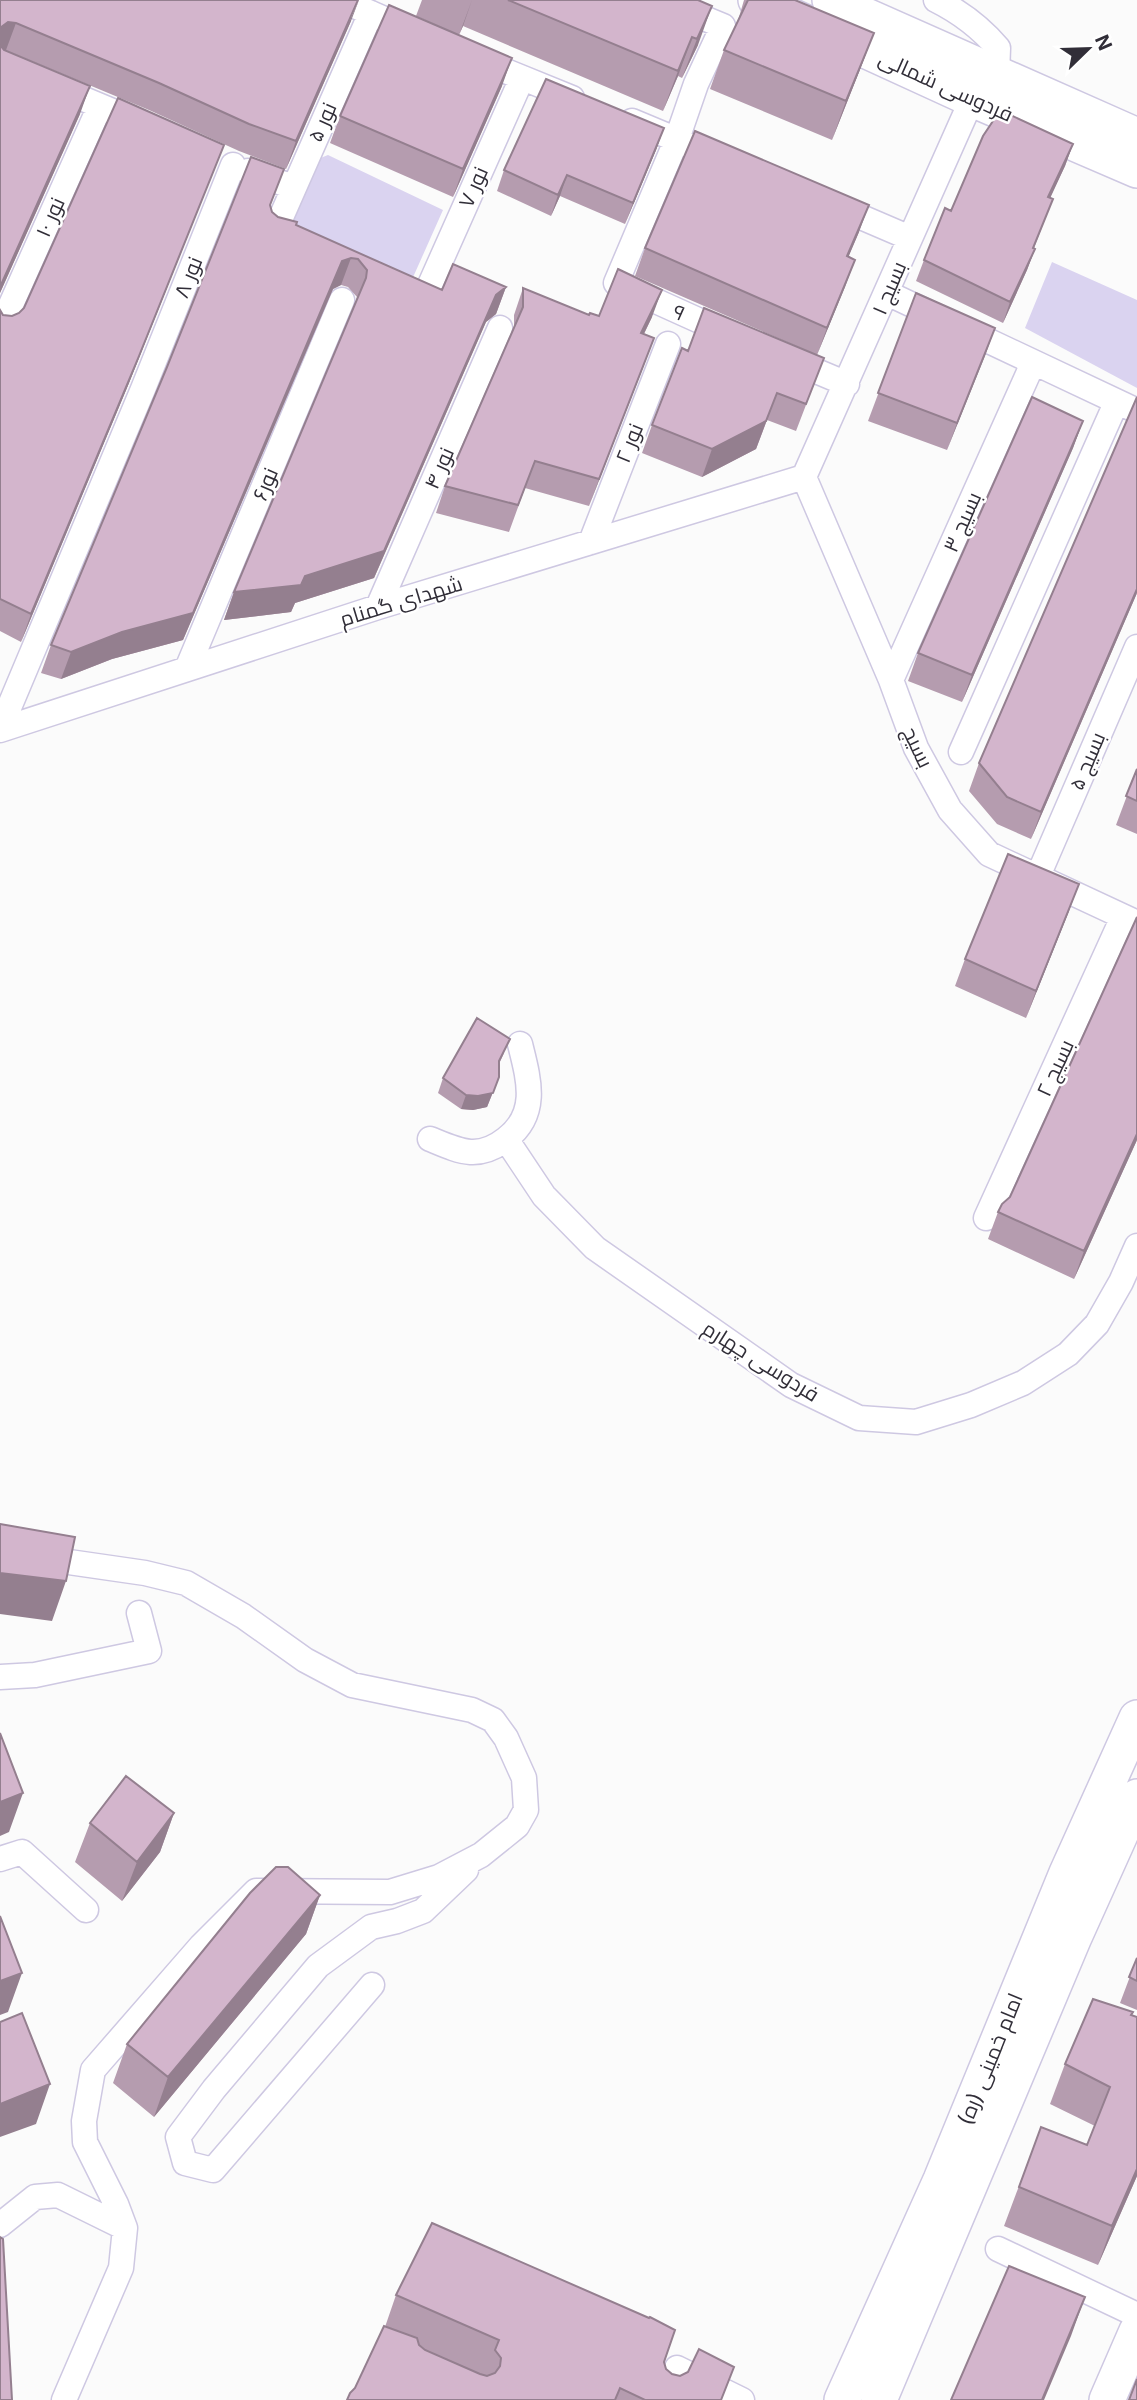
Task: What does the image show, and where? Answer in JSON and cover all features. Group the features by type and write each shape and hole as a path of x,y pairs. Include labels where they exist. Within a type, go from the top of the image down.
{"main road":[{"name":"فردوسی شمالی","path":"756,0 972,99 1137,170"},
{"name":"فردوسی شمالی","path":"830,0 1137,136"},
{"name":"امام خمینی (ره)","path":"842,2400 941,2180 1067,1873 1137,1718"},
{"name":"امام خمینی (ره)","path":"879,2400 1074,1937 1137,1797"},
{"path":"1107,2400 1136,2334"}],"street":[{"path":"341,0 434,40"},
{"path":"660,0 723,26 696,84 677,139"},
{"path":"936,0 954,9 986,34 998,48 997,74"},
{"name":"نور ۵","path":"275,231 371,13"},
{"path":"459,51 738,165"},
{"path":"0,64 166,134"},
{"name":"نور ۷","path":"425,296 522,78"},
{"name":"بسیج ۱","path":"804,477 972,99"},
{"name":"نور ۱۰","path":"0,329 100,106"},
{"name":"۹","path":"677,139 617,283 748,342"},
{"path":"211,155 293,187"},
{"name":"نور ۸","path":"0,730 143,389 233,165"},
{"path":"812,196 910,238"},
{"path":"887,293 1126,407 961,752"},
{"name":"نور۶","path":"187,669 342,300"},
{"name":"نور ۴","path":"378,607 500,328"},
{"name":"نور ۲","path":"591,542 668,344"},
{"path":"773,352 847,384"},
{"name":"بسیج ۳","path":"891,680 1033,363"},
{"name":"شهدای گمنام","path":"0,730 378,607 804,477"},
{"name":"بسیج","path":"804,477 891,680 916,748 950,810 989,854 1130,920"},
{"name":"بسیج ۵","path":"1038,876 1137,647"},
{"name":"بسیج ۲","path":"986,1218 1130,920"},
{"path":"430,1139 454,1149 476,1153 489,1151 506,1139 526,1118 527,1074 520,1044"},
{"name":"فردوسی چهارم","path":"506,1139 544,1196 595,1248 791,1385 859,1418 916,1422 971,1405 1023,1383 1068,1354 1097,1324 1121,1282 1137,1246"},
{"path":"0,1552 145,1573 186,1583 243,1616 305,1660 352,1685 472,1710 493,1720 506,1738 524,1778 526,1810 517,1826 481,1855 423,1911 371,1927 318,1966 214,2089 178,2137 185,2164 214,2170 372,1985"},
{"path":"0,1676 35,1675 149,1651 139,1613"},
{"path":"0,1859 22,1852 86,1910"},
{"path":"64,2400 121,2268 125,2228 85,2142 84,2121 93,2070 201,1946 256,1891 390,1892 439,1877 481,1855"},
{"path":"0,2225 35,2197 58,2195 125,2228"},
{"path":"998,2249 1136,2334"},
{"path":"664,2400 677,2368 742,2400"}],"shaded area":[{"path":"328,155 443,210 410,284 283,228 313,161"},
{"path":"1052,262 1137,300 1137,388 1025,328"}],"building":[{"path":"0,0 358,0 296,141 249,124 16,23 8,22 0,28"},
{"path":"508,0 698,0 712,6 697,39 692,37 678,71"},
{"path":"748,0 795,0 874,33 846,101 724,50"},
{"path":"389,5 512,58 463,169 340,116"},
{"path":"0,45 4,50 90,86 0,287"},
{"path":"546,79 664,128 633,203 567,175 558,195 504,170"},
{"path":"118,98 224,145 31,614 0,599 0,310 3,315 12,316 24,308"},
{"path":"1004,112 1073,144 1048,197 1053,199 1033,248 1035,249 1010,302 924,260 945,208 951,211 983,136 997,115"},
{"path":"695,131 869,205 847,256 855,260 827,328 645,248"},
{"path":"251,157 284,169 270,205 272,212 278,217 297,222 296,225 442,290 453,264 506,287 496,295 384,551 305,576 301,585 234,592 366,278 367,270 358,259 351,258 342,261 193,613 122,632 71,652 51,645 167,367"},
{"path":"618,269 662,290 641,333 654,338 599,479 535,461 518,505 445,486 523,307 523,288 589,315 599,316"},
{"path":"916,293 995,328 957,423 878,393"},
{"path":"704,308 824,358 806,404 777,393 766,421 712,449 652,425 682,348 688,351"},
{"path":"1032,397 1083,421 972,675 918,653"},
{"path":"1137,397 1137,589 1041,812 1007,797 979,763"},
{"path":"1137,769 1137,801 1126,796"},
{"path":"1008,854 1079,884 1036,991 965,959"},
{"path":"1137,917 1137,1134 1084,1251 998,1212 1010,1197"},
{"path":"477,1018 510,1039 499,1061 499,1077 493,1093 478,1096 466,1095 443,1078"},
{"path":"0,1524 75,1537 66,1581 0,1573"},
{"path":"0,1733 23,1793 0,1802"},
{"path":"126,1776 174,1813 137,1862 90,1823"},
{"path":"276,1867 288,1867 320,1895 168,2077 127,2044 250,1893"},
{"path":"0,1916 22,1973 0,1981"},
{"path":"1137,1958 1137,1981 1129,1977"},
{"path":"1093,1999 1133,2012 1131,2015 1137,2017 1137,2169 1112,2226 1019,2187 1041,2127 1087,2145 1110,2087 1065,2064"},
{"path":"22,2013 50,2084 0,2104 0,2022"},
{"path":"432,2223 675,2330 664,2362 666,2369 672,2374 680,2376 688,2372 699,2349 734,2367 721,2400 645,2400 620,2388 615,2400 347,2400 384,2326 417,2338 419,2345 425,2350 480,2374 487,2376 495,2373 500,2366 501,2358 495,2350 499,2340 396,2295"},
{"path":"0,2237 3,2239 12,2400 0,2400"},
{"path":"1009,2266 1085,2297 1042,2400 951,2400"},
{"path":"1137,2379 1137,2400 1129,2400"}]}
